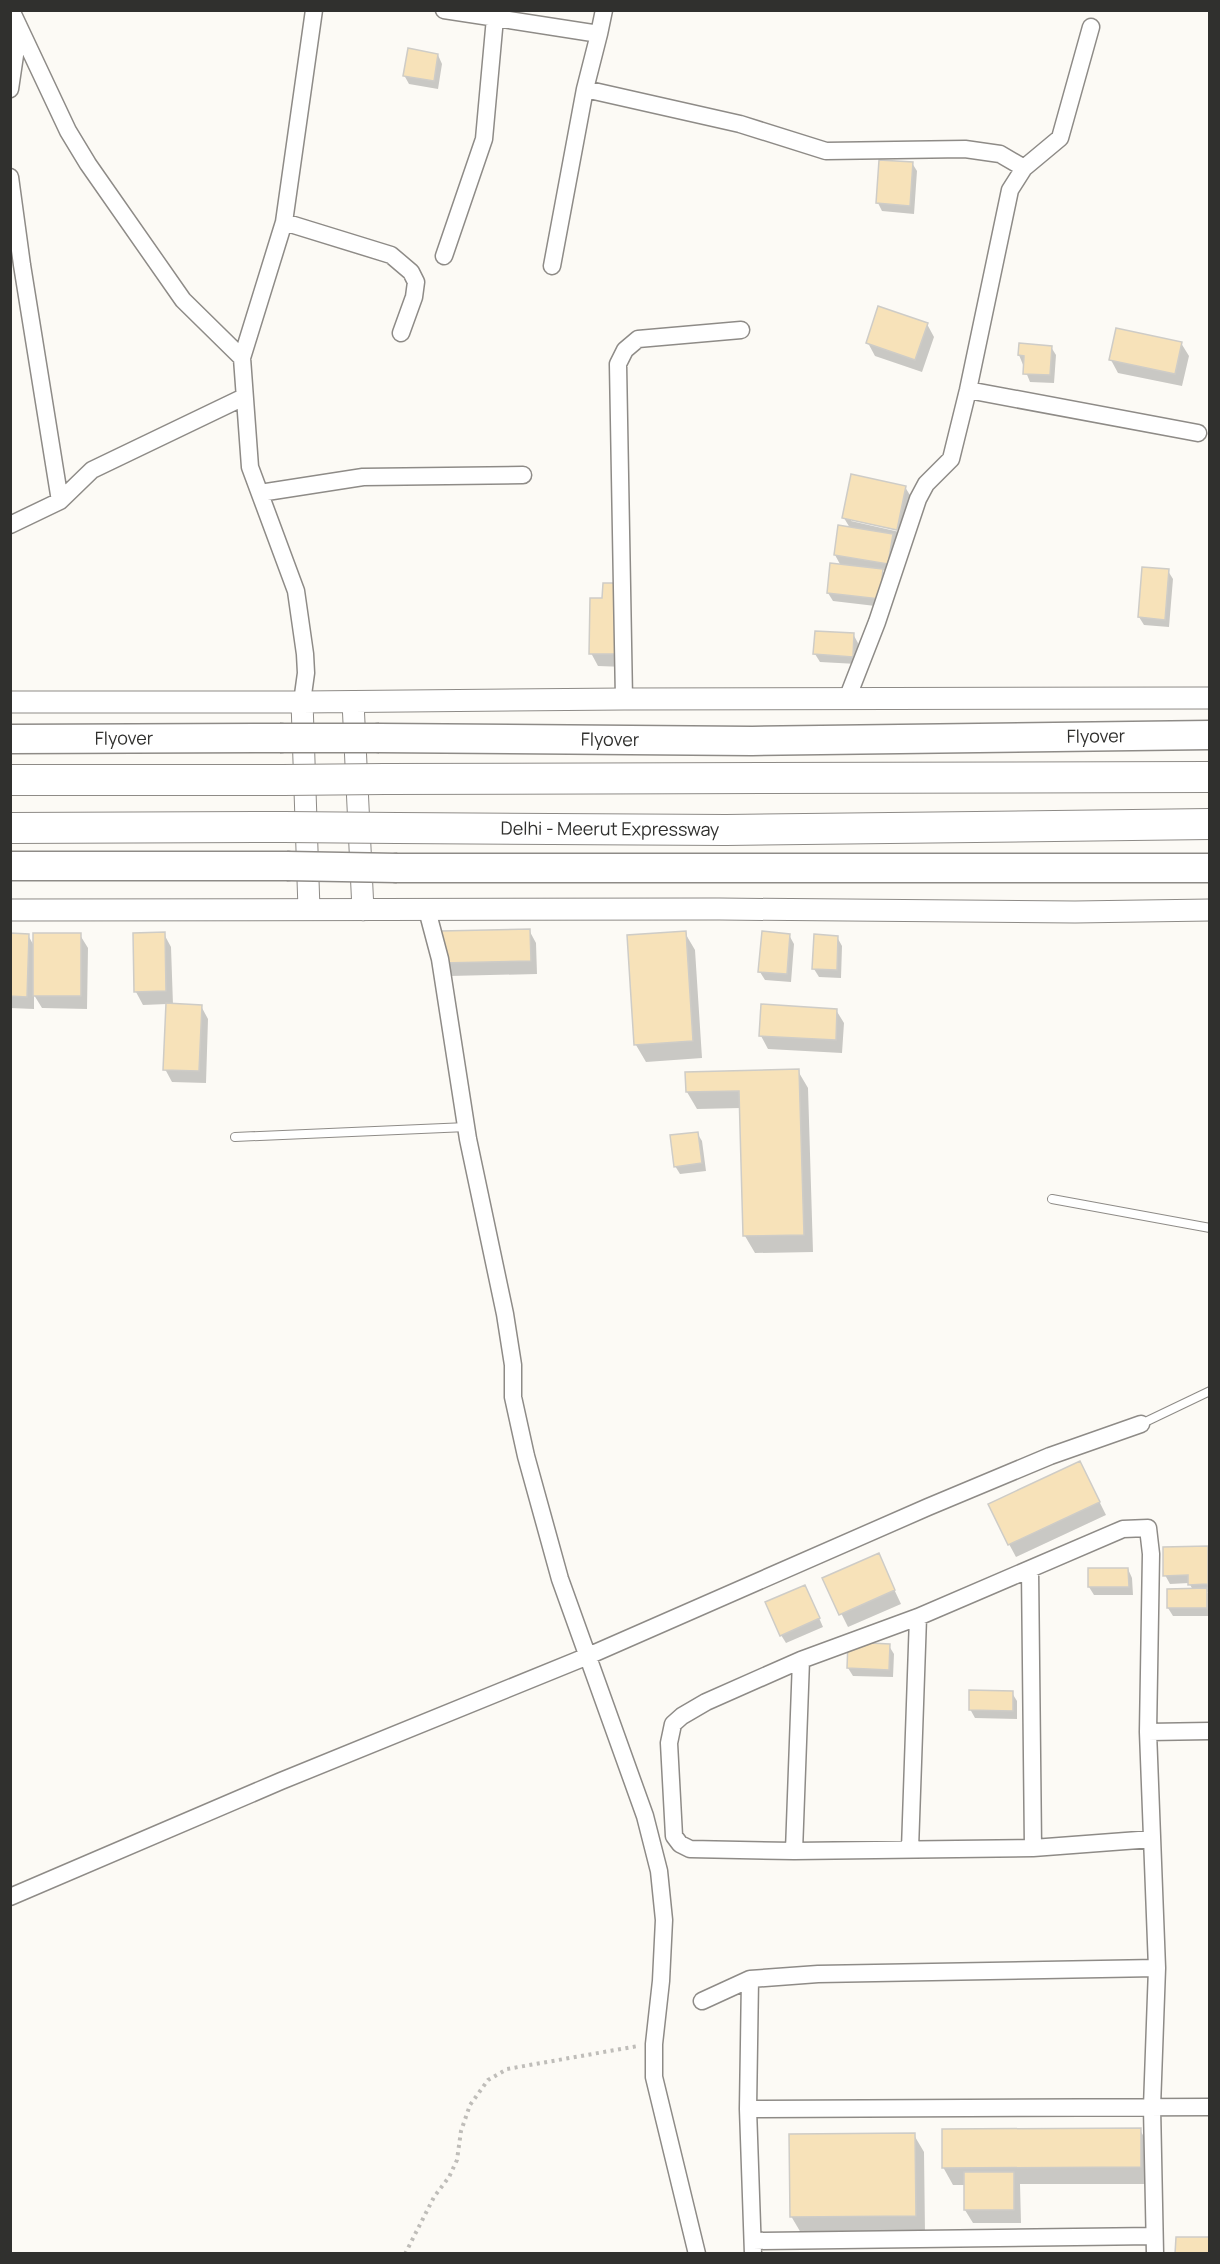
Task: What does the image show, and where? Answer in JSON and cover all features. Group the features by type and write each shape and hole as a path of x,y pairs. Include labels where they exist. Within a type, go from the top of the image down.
{"highway":[{"name":"Flyover","path":"10,739 379,738 752,741 1209,735"},
{"path":"10,780 1209,777"},
{"name":"Delhi - Meerut Expressway","path":"10,828 726,830 1209,824"},
{"path":"10,866 1209,868"}],"street":[{"path":"11,10 68,131 88,164 183,300 242,358"},
{"path":"309,909 302,702 306,673 305,654 296,591 250,467 242,358 284,222 314,10"},
{"path":"444,10 599,34"},
{"path":"552,266 585,89 604,10"},
{"path":"444,256 484,139 495,18"},
{"path":"847,699 877,622 918,499 926,484 951,459 968,390 1010,190 1024,168 1060,138 1091,27"},
{"path":"10,88 19,28"},
{"path":"585,89 740,124 825,151 965,149 1000,154 1024,168"},
{"path":"10,177 16,265 60,501"},
{"path":"284,222 391,255 411,272 416,282 414,297 401,333"},
{"path":"624,699 618,364 625,350 638,339 741,330"},
{"path":"968,390 1198,433"},
{"path":"10,525 60,501 92,470 244,397"},
{"path":"260,493 363,477 523,475"},
{"path":"10,702 1209,698"},
{"path":"353,702 363,910"},
{"path":"10,910 731,909 1075,912 1209,910"},
{"path":"427,910 440,959 466,1127 505,1314 513,1365 513,1397 526,1456 560,1579 645,1816 659,1872 664,1920 661,1981 654,2044 654,2077 697,2253"},
{"path":"10,1897 280,1781 588,1656 927,1507 1050,1456 1141,1424"},
{"path":"1152,1839 1033,1848 794,1851 690,1849 680,1844 674,1836 669,1743 673,1724 706,1702 801,1660 918,1617 1123,1529 1148,1528 1151,1554 1148,1732 1157,1968 1152,2107 1155,2253"},
{"path":"1030,1569 1033,1848"},
{"path":"910,1849 918,1617"},
{"path":"794,1851 801,1660"},
{"path":"1148,1732 1209,1731"},
{"path":"702,2001 750,1979 818,1974 1157,1968"},
{"path":"750,1979 748,2109 753,2247 1154,2236"},
{"path":"748,2109 1209,2107"}],"lane":[{"path":"235,1137 466,1127"},
{"path":"1052,1199 1209,1228"},
{"path":"1141,1424 1209,1391"}],"path":[{"path":"405,2253 434,2197 449,2177 457,2160 461,2131 470,2105 488,2080 507,2069 654,2044"}],"building":[{"path":"408,48 438,54 434,81 403,76"},
{"path":"879,160 913,162 910,206 876,203"},
{"path":"878,306 928,323 915,360 866,343"},
{"path":"1116,328 1182,342 1175,374 1109,360"},
{"path":"1019,343 1052,346 1050,375 1023,374 1024,356 1018,355"},
{"path":"851,474 906,486 897,530 842,518"},
{"path":"838,525 893,534 888,564 834,555"},
{"path":"830,563 883,569 880,599 827,593"},
{"path":"1142,567 1169,569 1165,620 1138,617"},
{"path":"603,583 620,583 619,654 589,654 590,598 602,598"},
{"path":"815,631 854,633 853,657 813,654"},
{"path":"530,929 531,961 442,963 441,931"},
{"path":"686,931 693,1041 634,1045 627,935"},
{"path":"762,931 790,934 787,974 758,972"},
{"path":"165,932 166,991 134,992 133,933"},
{"path":"10,933 29,934 27,997 10,996"},
{"path":"33,933 81,933 81,996 33,996"},
{"path":"814,934 838,936 837,970 812,969"},
{"path":"166,1003 202,1005 199,1071 163,1070"},
{"path":"761,1004 837,1009 836,1040 759,1036"},
{"path":"799,1069 804,1235 743,1236 739,1091 686,1092 685,1072"},
{"path":"698,1132 702,1163 674,1167 670,1135"},
{"path":"1080,1461 1100,1502 1008,1545 988,1504"},
{"path":"1208,1546 1208,1584 1188,1585 1188,1575 1163,1576 1163,1547"},
{"path":"879,1553 895,1590 839,1615 822,1578"},
{"path":"1088,1568 1128,1568 1129,1587 1088,1587"},
{"path":"805,1585 820,1618 780,1636 765,1602"},
{"path":"1207,1588 1207,1608 1167,1608 1167,1589"},
{"path":"848,1642 890,1644 889,1670 847,1668"},
{"path":"969,1690 1013,1691 1013,1711 969,1710"},
{"path":"1141,2128 1141,2167 942,2168 942,2129"},
{"path":"915,2133 916,2216 790,2217 789,2134"},
{"path":"964,2172 1014,2172 1014,2210 964,2210"},
{"path":"1176,2237 1210,2237 1210,2254 1175,2254"}]}
